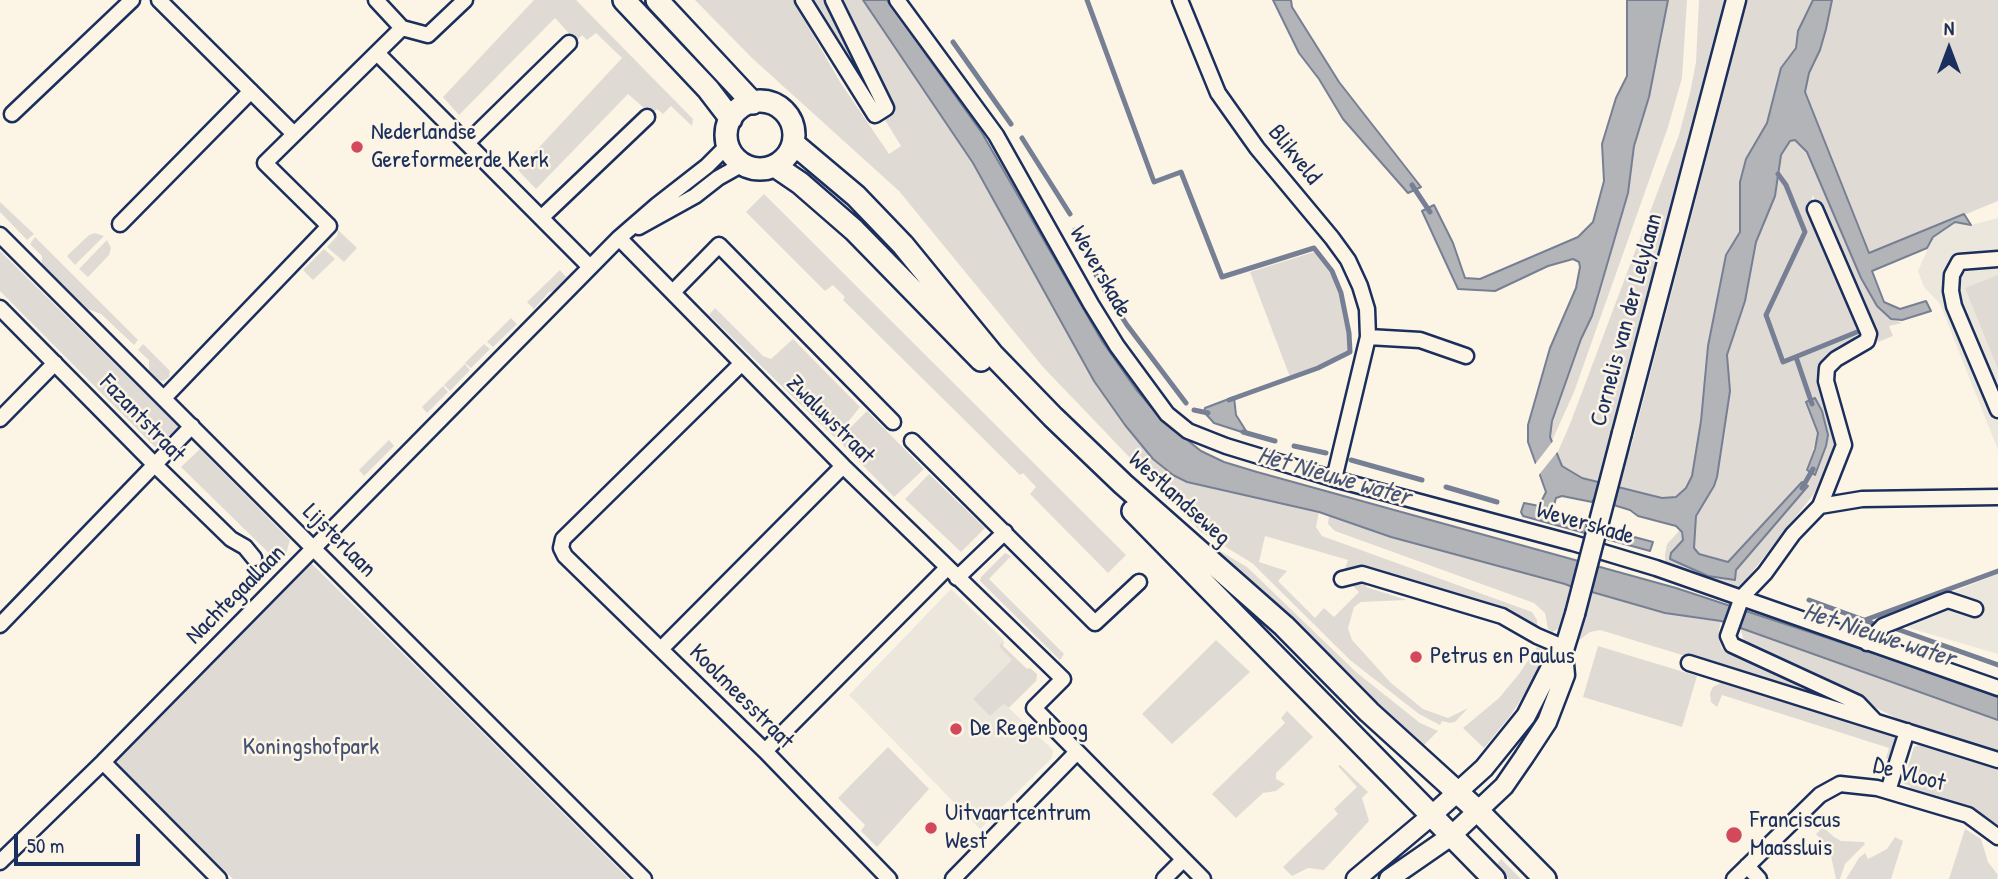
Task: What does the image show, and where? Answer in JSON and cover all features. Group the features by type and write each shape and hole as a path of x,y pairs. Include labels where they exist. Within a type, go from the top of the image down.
{"main road":[{"path":"624,0 708,89 731,119"},
{"path":"657,0 753,103"},
{"path":"753,103 771,104 782,110 792,125 793,143 787,156 775,166 759,169 743,164 734,156 728,145 727,131 731,119 738,110 753,103"},
{"name":"Westlandseweg","path":"793,143 856,197 903,245 992,354 1053,417 1123,484 1284,626 1369,712 1478,811 1545,879"},
{"name":"Westlandseweg","path":"775,166 800,183 887,262 1494,879"}],"street":[{"path":"12,114 132,0"},
{"path":"159,0 293,133"},
{"path":"376,0 402,27 428,35 465,0"},
{"path":"803,0 875,116 886,108 833,0"},
{"name":"Weverskade","path":"897,0 996,135 1117,346 1167,414 1188,431 1226,446 1334,479 1598,550 1998,688"},
{"name":"Blikveld","path":"1180,0 1218,93 1257,148 1348,260 1367,309 1368,337 1334,479"},
{"name":"Cornelis van der Lelylaan","path":"1389,879 1451,836 1504,786 1547,722 1565,675 1564,650 1736,0"},
{"path":"164,398 329,226 265,163 293,133 378,54 402,27"},
{"path":"467,143 569,44"},
{"path":"378,54 590,267"},
{"path":"120,224 251,91"},
{"path":"542,217 647,117"},
{"name":"Nachtegaallaan","path":"0,862 103,762 619,238 707,166 728,145"},
{"name":"Nachtegaallaan","path":"619,238 695,197 718,178 743,164"},
{"path":"1815,209 1869,334 1867,341 1836,359 1827,368 1826,381 1844,445 1820,506 1793,534 1765,573 1740,600 1728,636 1732,645 1858,703 1875,721"},
{"name":"Lijsterlaan","path":"0,235 645,879"},
{"name":"Zwaluwstraat","path":"619,238 843,466 1063,679 1034,708 1076,752"},
{"name":"Zwaluwstraat","path":"674,291 719,245 893,422"},
{"path":"1998,259 1959,262 1952,275 1951,291 1954,306 1998,410"},
{"name":"Fazantstraat","path":"0,308 155,465 254,558"},
{"path":"1368,337 1420,340 1466,356"},
{"path":"0,419 55,363"},
{"name":"Koolmeesstraat","path":"742,363 563,539 561,548 565,556 765,751 889,879"},
{"path":"0,625 192,426"},
{"name":"Zwaluwstraat","path":"912,441 1095,623 1139,582"},
{"path":"661,649 843,466"},
{"path":"1820,506 1862,499 1998,496"},
{"path":"765,751 952,573 1005,532"},
{"path":"1342,579 1362,573 1502,615 1564,650"},
{"path":"1867,643 1883,626 1948,600 1975,608"},
{"name":"Cornelis van der Lelylaan","path":"1356,879 1458,793 1497,754 1526,716 1552,665 1564,650"},
{"path":"1689,663 1998,760"},
{"path":"1888,791 1907,731"},
{"path":"953,879 1076,752 1203,879"},
{"path":"103,762 219,879"},
{"name":"De Vloot","path":"1734,879 1821,794 1840,785 1877,788 1968,815 1998,837"},
{"path":"1164,879 1183,860"},
{"path":"1747,866 1759,879"}],"shaded area":[{"path":"863,0 887,0 982,133 1102,341 1161,419 1201,451 1224,462 1257,472 1676,588 1943,676 1998,697 1998,720 1721,621 1665,613 1582,591 1565,584 1391,537 1319,512 1187,482 1173,475 1153,459 1094,381 973,163"},
{"path":"1273,0 1291,0 1292,7 1339,82 1421,187 1408,193 1343,119 1319,79 1299,53"},
{"path":"1627,0 1668,0 1649,97 1634,146 1628,193 1592,316 1552,421 1550,437 1562,466 1582,478 1662,498 1676,497 1686,488 1692,476 1701,421 1708,346 1726,255 1740,232 1740,182 1746,159 1767,123 1781,68 1796,48 1798,31 1813,0 1832,0 1820,50 1809,73 1805,92 1869,253 1964,214 1971,225 1955,222 1933,237 1927,248 1872,271 1884,302 1900,309 1926,301 1931,311 1902,320 1891,319 1877,306 1861,278 1807,152 1795,140 1790,141 1781,155 1775,196 1756,242 1745,301 1727,355 1730,391 1717,477 1696,516 1694,548 1699,554 1728,562 1802,482 1808,486 1736,570 1735,580 1708,576 1670,559 1671,553 1683,540 1682,532 1676,526 1638,516 1630,510 1594,499 1592,502 1562,496 1556,498 1552,512 1555,516 1653,542 1650,551 1523,516 1521,512 1524,503 1539,506 1546,492 1528,442 1528,425 1550,348 1576,288 1579,262 1573,259 1548,266 1495,291 1458,289 1422,211 1434,205 1453,243 1465,278 1480,279 1578,237 1593,222 1604,181 1602,144 1616,98 1627,76"},
{"path":"1998,218 1998,450 1940,304 1924,287 1918,271 1933,237 1955,222 1971,225"},
{"path":"1234,397 1236,415 1248,434 1214,423 1204,412 1205,408"},
{"path":"1815,398 1822,411 1828,435 1815,475 1807,470 1818,433 1806,402"},
{"path":"1998,574 1998,654 1882,620"},
{"name":"De Regenboog","path":"951,589 1003,639 1003,646 1027,669 1030,668 1037,674 1036,681 1009,708 1053,750 1052,758 980,829 849,695"}],"green space":[{"path":"534,0 576,0 693,119 692,126 671,106 663,114 657,109 651,114 628,94 536,189 518,170 622,58 596,33 587,40 582,35 576,41 555,18 459,115 443,97"},
{"path":"695,0 793,0 840,82 889,154 901,146 882,115 835,0 863,0 973,163 1094,381 1153,459 1319,512 1316,527 1322,536 1532,612 1537,620 1537,630 1481,602 1368,568 1353,568 1344,572 1348,560 1265,536 1259,562 1287,571 1278,581 1315,618 1324,608 1334,617 1359,592 1350,583 1367,580 1366,587 1407,600 1361,602 1354,607 1348,628 1352,640 1391,683 1423,709 1448,718 1468,708 1455,722 1442,721 1440,725 1419,714 1350,660 1252,563 1201,532 1043,367 899,191 752,58"},
{"path":"811,0 829,0 879,110 844,52"},
{"path":"1667,0 1687,0 1682,78 1668,127 1574,392 1551,443 1552,421 1592,316 1628,193 1634,146 1649,97"},
{"path":"1699,0 1728,0 1609,441 1631,447 1748,0 1813,0 1798,31 1796,48 1781,68 1767,122 1746,159 1740,232 1726,255 1708,346 1701,421 1692,476 1686,488 1675,497 1662,498 1582,478 1562,466 1556,456 1679,135 1696,62"},
{"path":"1832,0 1998,0 1998,201 1869,254 1805,92 1809,73 1826,30"},
{"path":"1790,140 1795,140 1807,152 1863,281 1891,319 1902,323 1889,326 1893,336 1878,342 1813,195 1809,208 1860,323 1853,342 1822,363 1816,379 1835,427 1836,448 1831,465 1813,495 1742,585 1732,589 1671,570 1665,563 1665,554 1667,544 1680,530 1683,540 1679,546 1685,567 1708,576 1735,580 1736,570 1808,486 1802,482 1727,562 1699,554 1694,548 1696,516 1717,477 1730,391 1727,355 1745,301 1756,242 1775,196 1781,155","holes":["1806,403 1826,446 1815,475 1807,470 1818,433"]},
{"path":"818,172 889,238 942,301 936,306 809,183"},
{"path":"764,194 1126,555 1108,573 1030,494 1036,487 1023,473 1020,475 843,300 845,297 833,285 825,291 746,212"},
{"path":"0,202 34,234 27,240 0,212"},
{"path":"338,230 357,248 344,262 327,247 337,236"},
{"path":"95,233 104,236 75,265 67,256 89,235"},
{"path":"35,237 138,340 134,345 101,314 88,309 42,264 42,256 30,244"},
{"path":"107,240 111,248 109,255 88,277 79,269"},
{"path":"324,249 335,259 313,280 303,270"},
{"path":"0,251 179,427 155,447 0,291"},
{"path":"1314,252 1330,273 1340,298 1348,351 1290,377 1250,272"},
{"path":"560,270 566,277 572,271 573,273 557,291 549,292 534,309 527,302"},
{"path":"1998,275 1998,369 1965,288"},
{"path":"715,308 763,356 771,359 793,339 860,407 835,438 709,315"},
{"path":"511,318 517,324 493,347 487,342"},
{"path":"143,344 170,371 169,377 163,381 158,380 149,370 149,360 138,350"},
{"path":"484,344 490,349 471,368 465,363"},
{"path":"465,364 470,370 450,391 444,385"},
{"path":"443,386 448,392 427,413 422,407"},
{"path":"867,411 924,469 894,497 838,440"},
{"path":"389,440 394,446 364,476 359,470"},
{"path":"200,449 290,540 286,554 276,560 181,467"},
{"path":"929,474 985,528 961,552 905,499"},
{"path":"1329,515 1391,537 1565,584 1582,591 1665,613 1721,621 1718,635 1722,649 1803,681 1856,708 1600,630 1590,632 1578,641 1585,617 1566,610 1561,628 1552,632 1548,629 1545,613 1534,603 1335,531 1328,524"},
{"path":"1203,541 1247,567 1356,672 1420,723 1438,731 1423,746"},
{"path":"1005,553 1011,556 989,579 1064,654 1060,660 980,581"},
{"name":"Koningshofpark","path":"311,563 629,879 233,879 118,765 114,758"},
{"path":"1740,628 1998,720 1998,753 1906,723 1746,647"},
{"path":"1216,640 1250,672 1172,744 1142,714"},
{"path":"1004,641 1003,646 1027,669 1030,668 1037,674 1036,681 1009,707 1003,704 990,716 973,699 1012,660 999,646"},
{"path":"1598,646 1697,676 1682,727 1583,697"},
{"path":"1537,647 1543,650 1548,659 1510,716 1484,748 1463,728 1499,698"},
{"path":"1724,681 1893,735 1895,740 1888,759 1889,748 1722,695 1717,707 1711,702 1710,693 1713,687"},
{"path":"1287,711 1313,737 1276,773 1276,779 1285,784 1276,791 1263,793 1236,818 1212,794 1285,723 1281,718"},
{"path":"1923,743 1998,768 1998,826 1982,814 1903,783 1914,747"},
{"path":"888,747 929,789 877,847 861,831 865,825 838,798"},
{"path":"1338,766 1368,792 1362,798 1369,821 1324,870 1308,868 1292,876 1283,867 1338,814 1334,809 1357,787"},
{"path":"1823,827 1841,841 1865,844 1845,864 1840,879 1836,879 1826,844 1816,834"},
{"path":"1965,829 1981,839 1988,862 1998,875 1997,879 1949,879"},
{"path":"1895,837 1903,841 1891,879 1846,879 1859,858 1865,853 1868,859 1887,849"},
{"path":"1501,859 1521,879 1509,879 1496,866"}],"pier":[{"path":"1553,441 1558,451 1538,476 1533,467"}],"waterway":[{"path":"1087,0 1154,182 1181,172 1222,277 1314,248 1332,271 1341,293 1350,352 1318,368 1229,400"},
{"path":"953,42 1011,124"},
{"path":"1022,138 1070,214"},
{"path":"1778,174 1786,185 1805,232 1766,315 1783,362 1857,332"},
{"path":"1412,185 1430,212"},
{"path":"1075,230 1097,277"},
{"path":"1102,286 1127,325 1186,403"},
{"path":"1796,357 1812,404"},
{"path":"1194,410 1208,413"},
{"name":"Het Nieuwe water","path":"1243,432 1275,441"},
{"name":"Het Nieuwe water","path":"1294,446 1326,453"},
{"name":"Het Nieuwe water","path":"1351,460 1422,480"},
{"path":"1802,488 1813,469"},
{"path":"1446,487 1497,502"},
{"name":"Het Nieuwe water","path":"1865,620 1998,571"},
{"name":"Het Nieuwe water","path":"1809,600 1872,623"},
{"name":"Het Nieuwe water","path":"1894,628 1998,665"}],"place":[{"name":"Nederlandse Gereformeerde Kerk","path":"357,147"},
{"name":"Petrus en Paulus","path":"1416,657"},
{"name":"De Regenboog","path":"956,729"},
{"name":"Uitvaartcentrum West","path":"931,828"},
{"name":"Franciscus Maassluis","path":"1734,835"}]}
